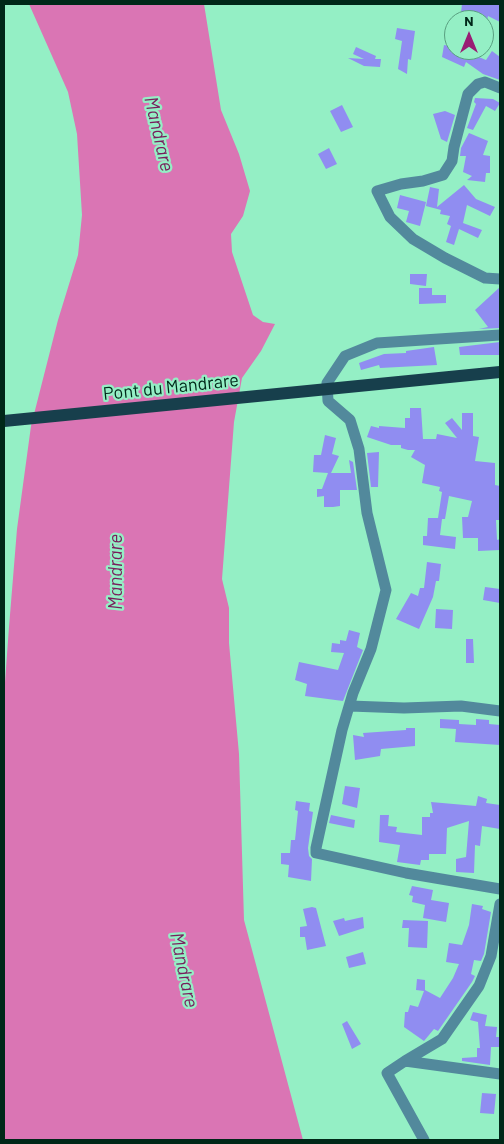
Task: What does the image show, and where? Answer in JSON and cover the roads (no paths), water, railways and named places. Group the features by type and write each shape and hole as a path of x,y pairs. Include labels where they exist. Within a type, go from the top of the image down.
{"main road":[{"name":"Pont du Mandrare","path":"4,421 500,372"}],"street":[{"path":"500,88 485,82 478,84 468,94 452,161 443,175 423,181 401,184 377,192 390,217 413,239 485,278 500,279"},
{"path":"500,335 377,343 345,356 327,383 328,401 350,420 359,449 367,513 386,590 370,649 342,730 316,839 316,853 406,873 500,889"},
{"path":"350,706 404,708 461,706 500,711"},
{"path":"424,1140 387,1073 442,1040 479,986 491,956 500,904"},
{"path":"405,1061 500,1074"}],"water":[{"name":"Mandrare","path":"29,4 204,4 221,110 239,154 250,191 243,216 231,234 232,252 253,315 263,322 275,324 261,351 242,378 234,422 222,579 229,608 229,643 239,754 244,920 303,1140 4,1140 4,696 17,529 31,426 58,320 78,255 82,215 77,134 68,92"}]}
